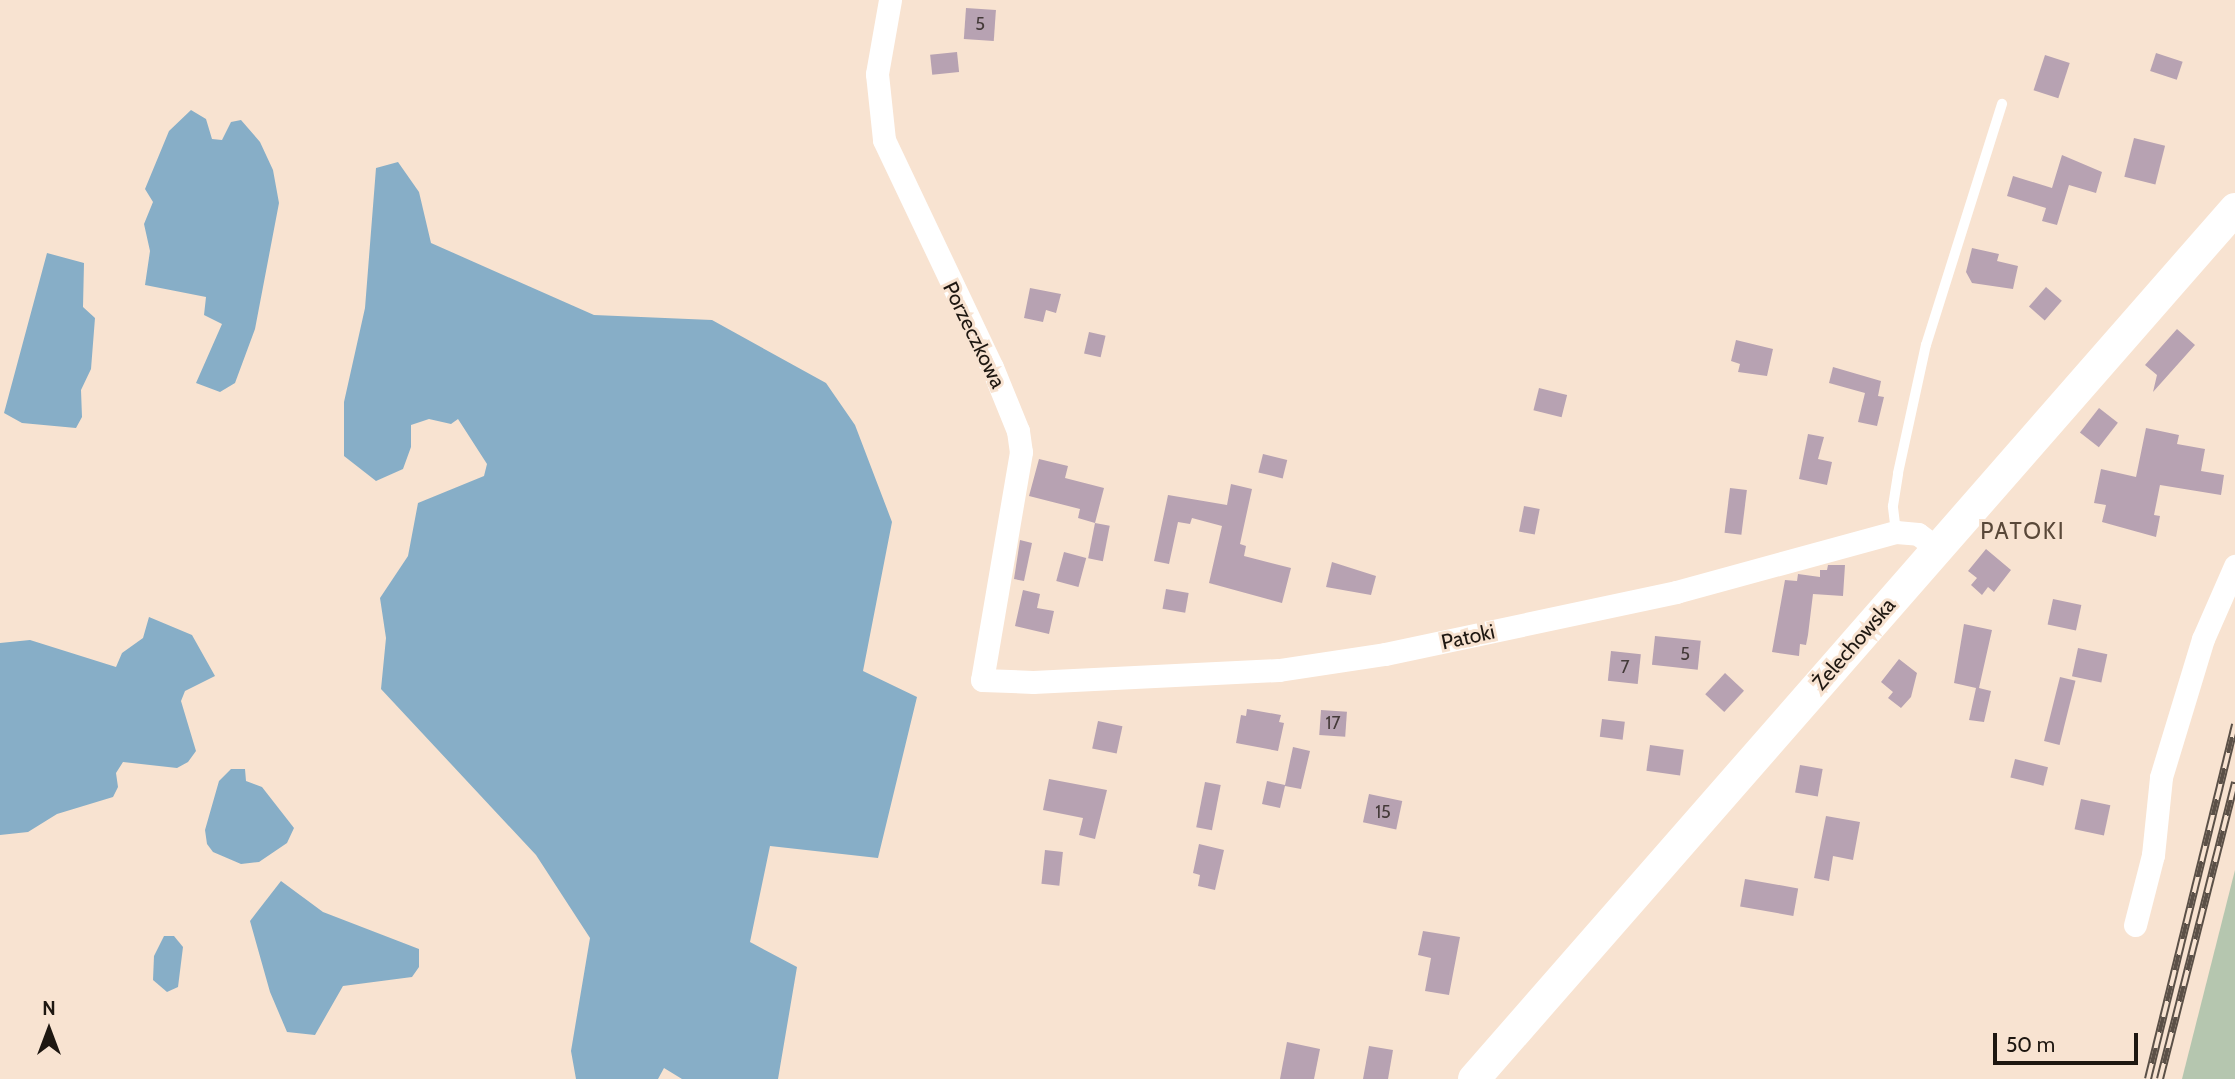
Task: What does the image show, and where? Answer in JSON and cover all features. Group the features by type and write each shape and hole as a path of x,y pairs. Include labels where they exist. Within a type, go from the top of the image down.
{"main road":[{"name":"Żelechowska","path":"1474,1079 2235,209"}],"street":[{"name":"Porzeczkowa","path":"890,0 877,74 884,140 992,367 1018,431 1021,452 982,680"},
{"name":"Patoki","path":"982,680 1033,682 1189,677 1385,654 1755,574 1896,532"},
{"path":"1896,532 1918,534 1938,549"},
{"path":"2135,925 2153,855 2161,777 2203,639 2235,566"}],"lane":[{"path":"1896,532 1893,506 1898,473 1926,345 2002,104"}],"green space":[{"path":"2235,870 2235,1079 2182,1079"}],"water":[{"path":"191,110 206,119 212,139 222,140 231,122 241,120 260,142 273,170 279,203 255,329 235,383 220,392 196,383 222,324 204,315 206,297 145,285 150,251 144,224 153,202 145,189 169,131"},
{"path":"398,162 419,192 431,243 594,315 712,320 826,383 855,425 892,522 863,671 917,697 878,858 770,846 750,942 797,967 778,1079 682,1079 664,1068 658,1079 576,1079 571,1051 590,938 536,855 381,689 386,638 380,598 408,556 418,503 484,476 487,464 458,419 451,424 429,419 411,425 411,447 403,469 376,481 344,456 344,402 365,308 376,168"},
{"path":"47,253 84,263 83,307 95,318 91,369 81,390 82,417 76,428 22,423 4,413"},
{"path":"149,617 192,635 215,676 185,691 181,701 196,751 188,762 177,768 123,762 116,773 118,787 113,797 57,814 28,832 0,835 0,643 30,640 116,667 122,653 143,638"},
{"path":"231,769 245,769 246,781 262,787 294,828 287,843 259,862 241,864 213,852 207,844 205,830 219,781"},
{"path":"281,881 323,912 419,949 419,967 412,977 343,986 315,1035 287,1032 270,992 250,921"},
{"path":"164,936 174,936 183,947 178,987 167,992 153,980 154,956"}],"building":[{"path":"966,8 996,10 994,41 964,39"},
{"path":"957,52 959,72 932,75 930,55"},
{"path":"2156,53 2183,62 2177,80 2150,71"},
{"path":"2045,55 2070,63 2058,98 2034,90"},
{"path":"2134,138 2165,146 2155,185 2124,177"},
{"path":"2062,155 2102,172 2096,193 2069,185 2057,225 2042,221 2046,208 2007,196 2013,176 2052,188"},
{"path":"1972,248 1999,254 1997,261 2018,266 2013,289 1972,283 1966,272"},
{"path":"2046,287 2062,301 2045,320 2029,307"},
{"path":"1030,288 1061,294 1056,313 1046,310 1043,322 1024,318"},
{"path":"2177,329 2195,345 2153,392 2157,375 2145,365"},
{"path":"1089,332 1106,336 1101,357 1084,353"},
{"path":"1736,340 1773,349 1767,376 1738,372 1740,364 1731,361"},
{"path":"1833,367 1881,381 1878,396 1884,397 1877,426 1858,422 1865,393 1829,383"},
{"path":"1539,388 1567,395 1562,417 1533,410"},
{"path":"2099,408 2118,423 2099,447 2080,432"},
{"path":"2146,428 2179,435 2177,444 2205,449 2201,471 2224,475 2221,495 2160,485 2154,515 2160,516 2156,537 2102,522 2106,505 2094,503 2101,469 2136,477"},
{"path":"1808,434 1824,437 1818,459 1832,462 1827,485 1799,479"},
{"path":"1263,454 1287,460 1283,478 1258,472"},
{"path":"1039,459 1068,466 1065,478 1104,488 1095,523 1078,518 1080,509 1029,496"},
{"path":"1231,484 1252,489 1240,544 1246,546 1244,556 1291,568 1282,603 1209,583 1222,526 1192,518 1190,524 1178,522 1169,564 1154,561 1168,495 1227,505"},
{"path":"1730,488 1747,490 1741,535 1725,533"},
{"path":"1524,506 1540,509 1535,535 1519,532"},
{"path":"1095,523 1110,526 1103,561 1088,558"},
{"path":"1020,540 1032,543 1024,581 1014,579"},
{"path":"1986,549 2011,570 1994,592 1988,587 1982,595 1971,585 1977,578 1968,571"},
{"path":"1064,552 1086,558 1078,587 1056,581"},
{"path":"1332,562 1376,576 1371,595 1326,587"},
{"path":"1828,565 1845,565 1843,596 1813,594 1806,645 1800,644 1799,656 1772,652 1785,580 1797,581 1798,574 1820,577 1820,570 1827,570"},
{"path":"1166,589 1189,593 1185,613 1163,609"},
{"path":"1023,590 1040,594 1037,608 1054,611 1049,634 1015,626"},
{"path":"2053,599 2081,605 2076,630 2048,624"},
{"path":"1964,624 1992,630 1979,688 1991,691 1984,722 1969,720 1976,688 1954,683"},
{"path":"1655,636 1701,641 1698,670 1652,665"},
{"path":"2078,648 2107,654 2101,683 2072,676"},
{"path":"1611,651 1641,654 1638,684 1608,681"},
{"path":"1899,659 1917,673 1911,697 1901,708 1888,698 1893,692 1881,682"},
{"path":"1725,673 1744,691 1724,712 1705,694"},
{"path":"2060,677 2076,681 2060,745 2044,741"},
{"path":"1247,709 1281,715 1279,722 1284,723 1278,751 1236,743 1241,715 1246,716"},
{"path":"1321,710 1347,712 1345,737 1319,735"},
{"path":"1602,719 1625,722 1623,740 1600,737"},
{"path":"1098,721 1122,726 1117,754 1092,748"},
{"path":"1650,745 1684,750 1680,775 1646,771"},
{"path":"1293,747 1310,751 1301,789 1285,786 1280,808 1262,804 1267,781 1285,785"},
{"path":"2015,759 2048,767 2043,786 2010,777"},
{"path":"1800,765 1823,769 1818,797 1795,793"},
{"path":"1049,779 1107,790 1095,839 1079,835 1083,818 1043,810"},
{"path":"1205,782 1221,785 1212,830 1196,827"},
{"path":"1369,794 1402,801 1396,829 1363,822"},
{"path":"2081,799 2110,805 2104,836 2075,829"},
{"path":"1826,816 1860,822 1853,860 1833,856 1829,881 1814,878"},
{"path":"1199,844 1224,850 1215,890 1198,886 1200,875 1193,873"},
{"path":"1045,850 1063,852 1059,886 1041,884"},
{"path":"1745,879 1798,888 1793,916 1740,907"},
{"path":"1423,931 1460,937 1449,995 1425,991 1431,958 1418,955"},
{"path":"1287,1042 1320,1049 1314,1079 1280,1079"},
{"path":"1369,1046 1393,1050 1388,1079 1363,1079"}],"railway":[{"path":"2148,1079 2235,725"},
{"path":"2160,1079 2235,782"}],"district":[{"name":"PATOKI","path":"2023,531"}]}
